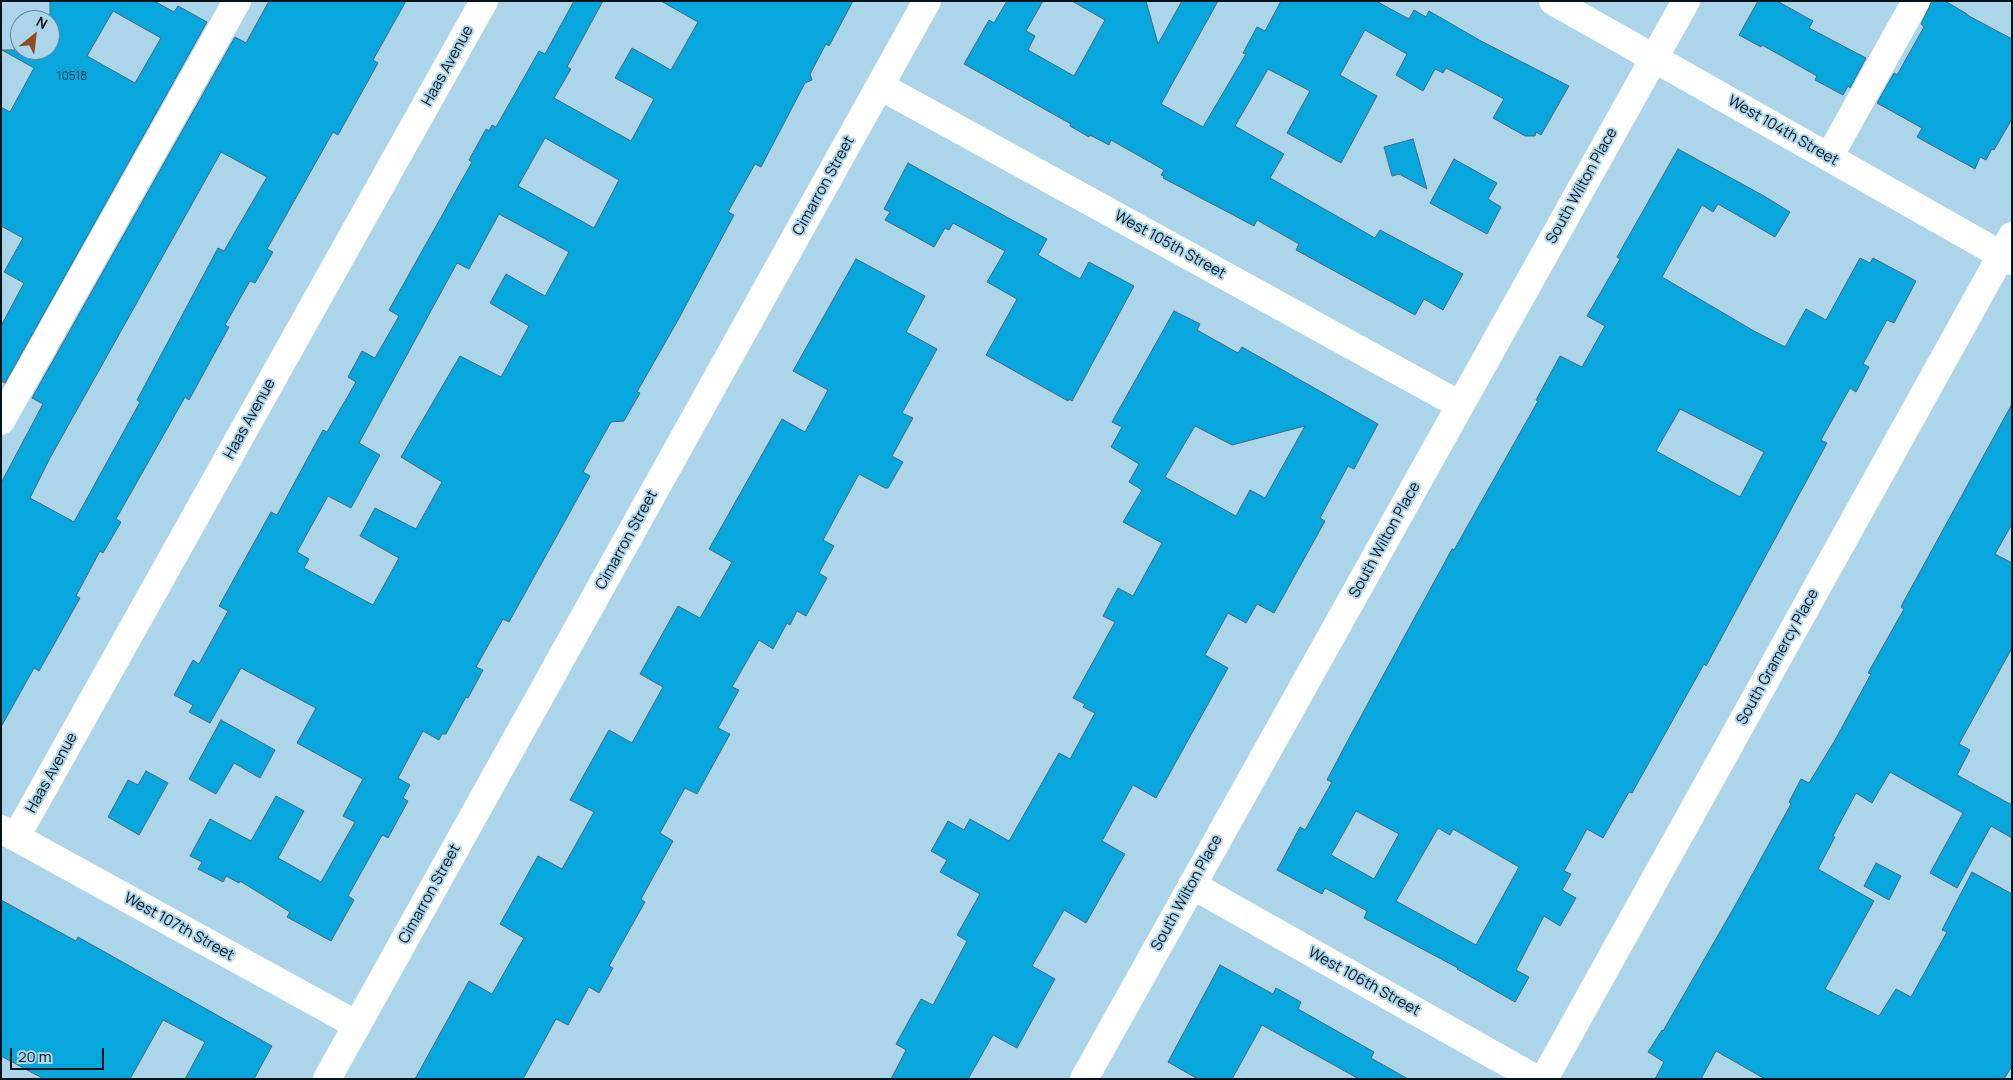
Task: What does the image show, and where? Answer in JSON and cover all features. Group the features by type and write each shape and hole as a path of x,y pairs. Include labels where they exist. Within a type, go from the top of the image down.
{"street":[{"path":"1,422 237,1"},
{"name":"Haas Avenue","path":"9,833 484,1"},
{"name":"Cimarron Street","path":"327,1079 927,1"},
{"name":"West 104th Street","path":"1553,1 1829,157 2008,251"},
{"name":"South Wilton Place","path":"1084,1079 1686,1"},
{"path":"1829,157 1916,1"},
{"name":"West 105th Street","path":"880,86 1460,405"},
{"name":"South Gramercy Place","path":"1544,1079 2008,251"},
{"name":"West 107th Street","path":"9,833 357,1025"},
{"name":"West 106th Street","path":"1192,885 1536,1079"}],"building":[{"path":"50,1 154,1 174,12 178,6 207,22 5,383 1,381 1,326 24,283 4,272 23,238 1,226 1,107 10,112 34,68 20,60 60,60 60,10 50,10","holes":["113,11 161,38 135,83 87,56"]},
{"path":"269,1 406,1 373,60 378,63 338,135 333,132 267,249 273,252 255,283 250,281 225,325 229,327 189,400 185,397 116,519 121,522 103,553 100,551 76,596 80,598 39,671 34,668 1,727 1,483 43,404 32,398 235,37 246,43","holes":["221,152 267,177 224,251 218,248 137,400 140,402 74,522 30,498 50,458"]},
{"path":"574,1 603,1 567,67 571,69 554,98 631,141 654,99 615,78 632,48 671,70 698,22 661,1 853,1 829,46 826,44 810,74 812,80 805,83 761,167 755,164 728,212 734,215 637,392 640,393 624,421 611,422 583,472 590,476 509,622 503,619 476,667 483,670 468,698 466,697 446,734 442,734 439,740 423,731 398,778 410,785 403,798 408,801 388,838 383,835 381,837 348,896 354,900 331,941 287,917 290,912 240,881 239,883 226,876 223,882 198,869 202,862 190,856 210,819 251,841 276,796 304,811 278,858 321,882 355,822 343,816 363,779 297,743 316,708 241,668 210,723 189,712 193,705 174,695 193,660 199,664 228,611 219,606 271,512 277,515 323,430 327,432 356,382 348,377 362,351 375,358 399,316 389,310 472,162 469,160 486,129 489,131 492,125 496,127 539,51 545,54","holes":["545,138 619,180 594,228 518,186","499,214 569,252 545,296 506,274 490,303 529,326 501,377 460,356 401,457 442,482 416,529 375,508 360,536 399,558 373,605 304,568 309,559 297,552 328,496 351,508 380,455 359,443 457,263 469,269"]},
{"path":"1007,1 1043,1 1026,31 1035,36 1028,50 1074,76 1105,20 1072,1 1146,1 1158,44 1182,1 1218,1 1161,104 1203,127 1246,54 1243,53 1257,27 1265,31 1281,1 1376,1 1409,19 1414,10 1426,17 1429,11 1481,41 1569,86 1541,135 1536,132 1535,136 1525,136 1493,118 1504,99 1446,68 1443,73 1435,69 1423,91 1396,75 1407,54 1365,30 1340,75 1377,96 1341,163 1287,133 1310,91 1268,69 1235,126 1284,154 1270,178 1375,238 1380,230 1463,274 1443,310 1424,299 1415,315 1296,250 1299,244 1257,220 1254,226 1163,178 1164,176 1161,175 1164,170 1111,140 1109,145 1090,135 1089,137 1070,126 1071,124 964,64 989,20 994,23"},
{"path":"1758,1 1777,1 1813,21 1809,28 1866,58 1850,88 1848,86 1843,95 1815,80 1817,76 1762,45 1761,47 1739,35"},
{"path":"1932,1 1945,1 2012,39 2012,119 1994,150 1992,149 1986,160 1980,157 1975,169 1917,137 1922,128 1877,103 1894,73 1897,75 1924,27 1921,24"},
{"path":"2,50 10,50 10,54"},
{"path":"1413,139 1427,189 1399,174 1392,176 1384,147"},
{"path":"1678,149 1790,212 1775,237 1718,204 1713,212 1702,205 1662,277 1754,331 1785,347 1806,309 1826,320 1860,258 1870,263 1873,258 1916,281 1894,323 1887,320 1863,364 1869,367 1856,392 1850,388 1821,440 1827,443 1706,666 1704,664 1632,793 1629,792 1603,838 1587,829 1564,871 1571,874 1562,890 1576,898 1560,926 1544,916 1516,970 1529,977 1515,1002 1458,968 1364,918 1367,911 1325,888 1322,894 1277,870 1300,827 1305,830 1332,782 1327,780 1347,742 1452,549 1454,550 1538,401 1536,400 1560,356 1582,367 1605,326 1587,316 1620,259 1617,257","holes":["1680,409 1764,452 1740,497 1656,451","1356,811 1399,834 1374,879 1331,855","1438,828 1450,835 1453,829 1519,867 1476,945 1396,901"]},
{"path":"1454,159 1497,183 1488,199 1501,207 1487,234 1430,203"},
{"path":"908,163 1047,239 1038,255 1080,279 1089,262 1134,286 1072,401 1069,399 1068,401 986,355 1017,299 987,282 1005,251 953,223 949,230 945,228 934,247 885,220 890,212 884,209"},
{"path":"856,259 925,296 906,332 937,349 902,413 913,418 892,456 903,462 888,488 859,474 823,540 834,546 819,573 827,578 806,616 797,611 790,625 787,623 773,649 759,640 732,687 739,690 718,728 730,734 697,794 685,788 660,833 673,841 641,899 645,902 609,966 613,968 599,993 589,987 568,1025 556,1019 523,1079 415,1079 469,981 492,994 524,938 500,924 538,856 562,869 594,812 570,800 609,730 632,743 663,687 640,674 678,606 700,618 732,562 709,549 782,419 805,432 828,390 793,371"},
{"path":"1174,311 1200,324 1197,330 1238,353 1242,347 1378,424 1354,469 1348,466 1320,518 1325,521 1274,613 1257,604 1246,623 1228,613 1205,655 1228,668 1156,798 1133,785 1102,841 1125,854 1086,923 1064,910 1032,966 1055,979 1017,1048 993,1035 968,1079 891,1079 906,1050 896,1044 921,999 933,1005 967,941 957,935 980,894 940,872 947,860 931,851 948,821 964,830 970,819 1009,841 1059,753 1070,759 1095,713 1083,707 1085,704 1073,698 1115,622 1103,616 1118,588 1133,596 1162,543 1123,522 1142,490 1129,482 1139,464 1111,447 1122,427 1112,422","holes":["1195,426 1232,445 1305,426 1265,498 1250,490 1236,516 1165,477"]},
{"path":"2012,404 2012,524 1995,554 2012,563 2012,648 1959,744 1970,750 1957,775 2012,805 2012,838 1991,826 1957,888 1930,873 1963,813 1890,772 1872,803 1856,793 1818,869 1874,901 1825,989 1879,1016 1896,989 1911,997 1947,932 1942,930 1972,872 2012,894 2012,1066 2004,1079 1765,1079 1716,1051 1701,1079 1655,1079 1664,1062 1648,1052 1663,1031 1736,904 1791,804 1789,802 1801,779 1809,783 1835,740 1871,674 1868,673 1904,609 1901,607 1904,601"},
{"path":"221,720 275,750 260,778 234,763 216,794 189,779"},
{"path":"146,771 168,783 139,835 108,817 128,780 138,785"},
{"path":"1876,863 1901,876 1889,900 1864,886"},
{"path":"1,900 76,941 78,937 272,1046 254,1079 185,1079 205,1042 163,1020 130,1079 44,1079 1,1056"},
{"path":"1220,965 1273,994 1276,988 1301,1002 1298,1009 1374,1052 1371,1058 1408,1079 1359,1079 1262,1025 1232,1079 1198,1079 1168,1062"}]}
